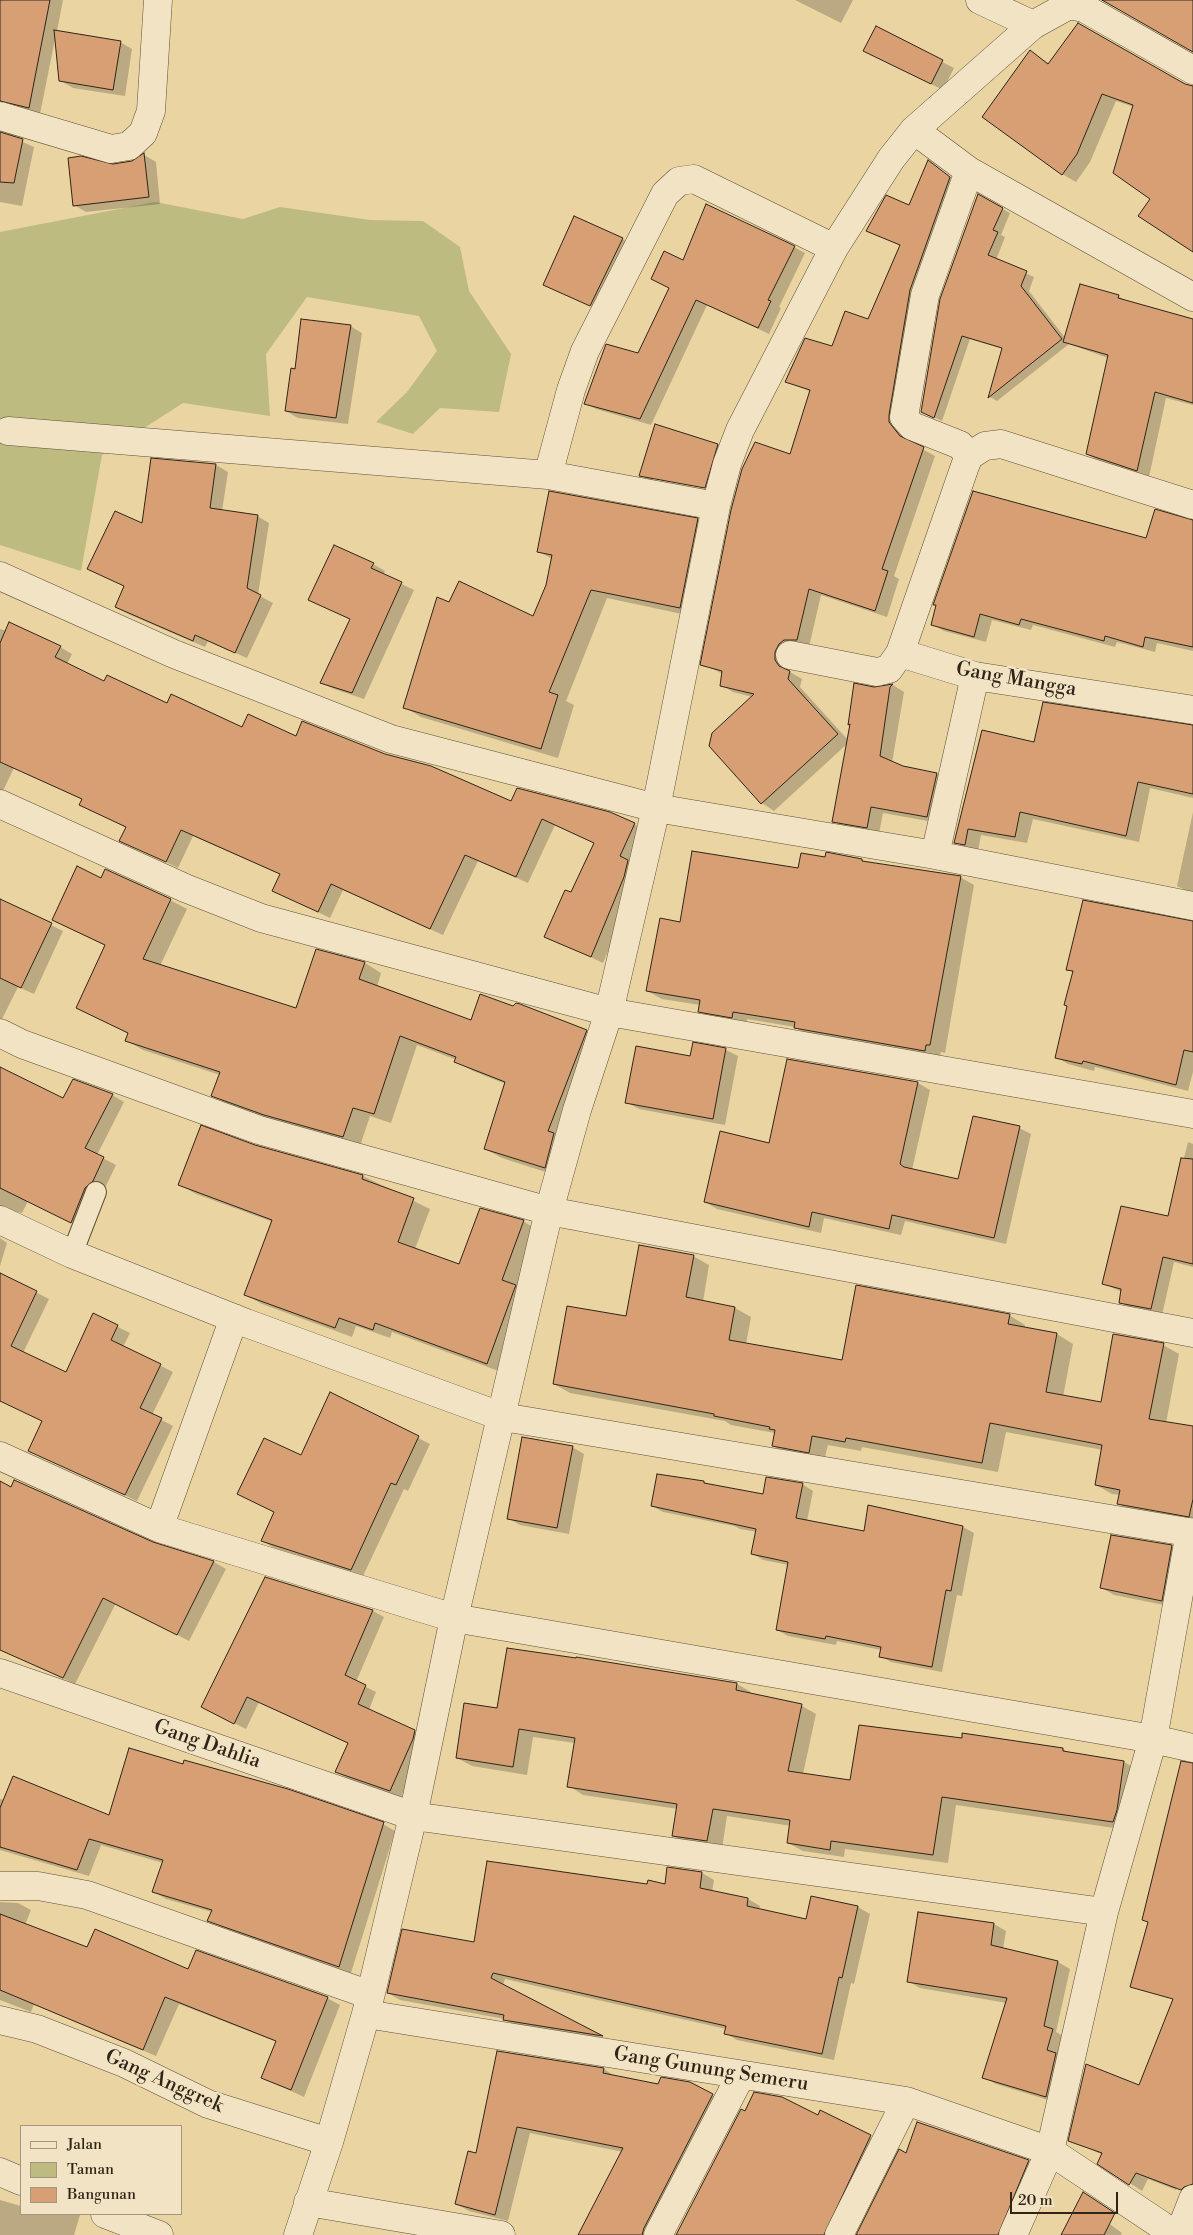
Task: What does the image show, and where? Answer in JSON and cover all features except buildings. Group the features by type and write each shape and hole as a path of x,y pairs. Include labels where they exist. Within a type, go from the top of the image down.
{"street":[{"path":"0,116 111,149 129,146 143,133 151,111 158,0"},
{"path":"980,0 1033,26"},
{"path":"298,2235 329,2142 368,2004 413,1816 454,1618 503,1417 549,1211 577,1110 609,1012 656,808 716,506 727,464 740,430 834,248 891,159 914,130 1033,26 1069,5 1084,8 1193,70"},
{"path":"914,130 970,171 1193,297"},
{"path":"969,456 960,445 912,426 904,417 925,295 970,171"},
{"path":"548,475 571,390 585,351 664,194 679,181 694,180 834,248"},
{"path":"8,431 548,475 716,506"},
{"path":"790,655 877,672 889,669 900,654 969,456 985,446 1001,444 1193,505"},
{"path":"0,576 174,654 391,739 656,808 935,855 1193,906"},
{"name":"Gang Mangga","path":"900,654 975,676 1193,710"},
{"path":"935,855 975,676"},
{"path":"0,804 185,888 261,918 609,1012 1193,1114"},
{"path":"0,1033 22,1044 259,1130 549,1211 1193,1333"},
{"path":"0,1220 72,1254 234,1318 503,1417 1191,1533 1153,1739 1104,1912 1050,2151 1013,2235"},
{"path":"159,1528 234,1318"},
{"path":"0,1456 159,1528 454,1618 1153,1739 1193,1748"},
{"name":"Gang Dahlia","path":"0,1673 413,1816 1104,1912"},
{"name":"Gang Gunung Semeru","path":"0,1886 38,1886 87,1895 368,2004 741,2075 906,2101 1050,2151 1178,2235"},
{"name":"Gang Anggrek","path":"0,2020 37,2029 124,2063 208,2104 329,2142"},
{"path":"658,2235 741,2075"},
{"path":"839,2235 906,2101"},
{"path":"0,2172 20,2181"},
{"path":"1178,2235 1193,2199"},
{"path":"308,2202 501,2235"},
{"path":"108,2215 159,2235"}],"lane":[{"path":"72,1254 96,1192"}],"green space":[{"path":"155,202 243,219 280,207 370,220 423,221 460,247 469,291 511,354 499,412 440,408 413,434 376,422 407,392 437,351 419,316 307,297 266,354 270,416 183,403 102,455 81,571 0,545 0,232"}]}
